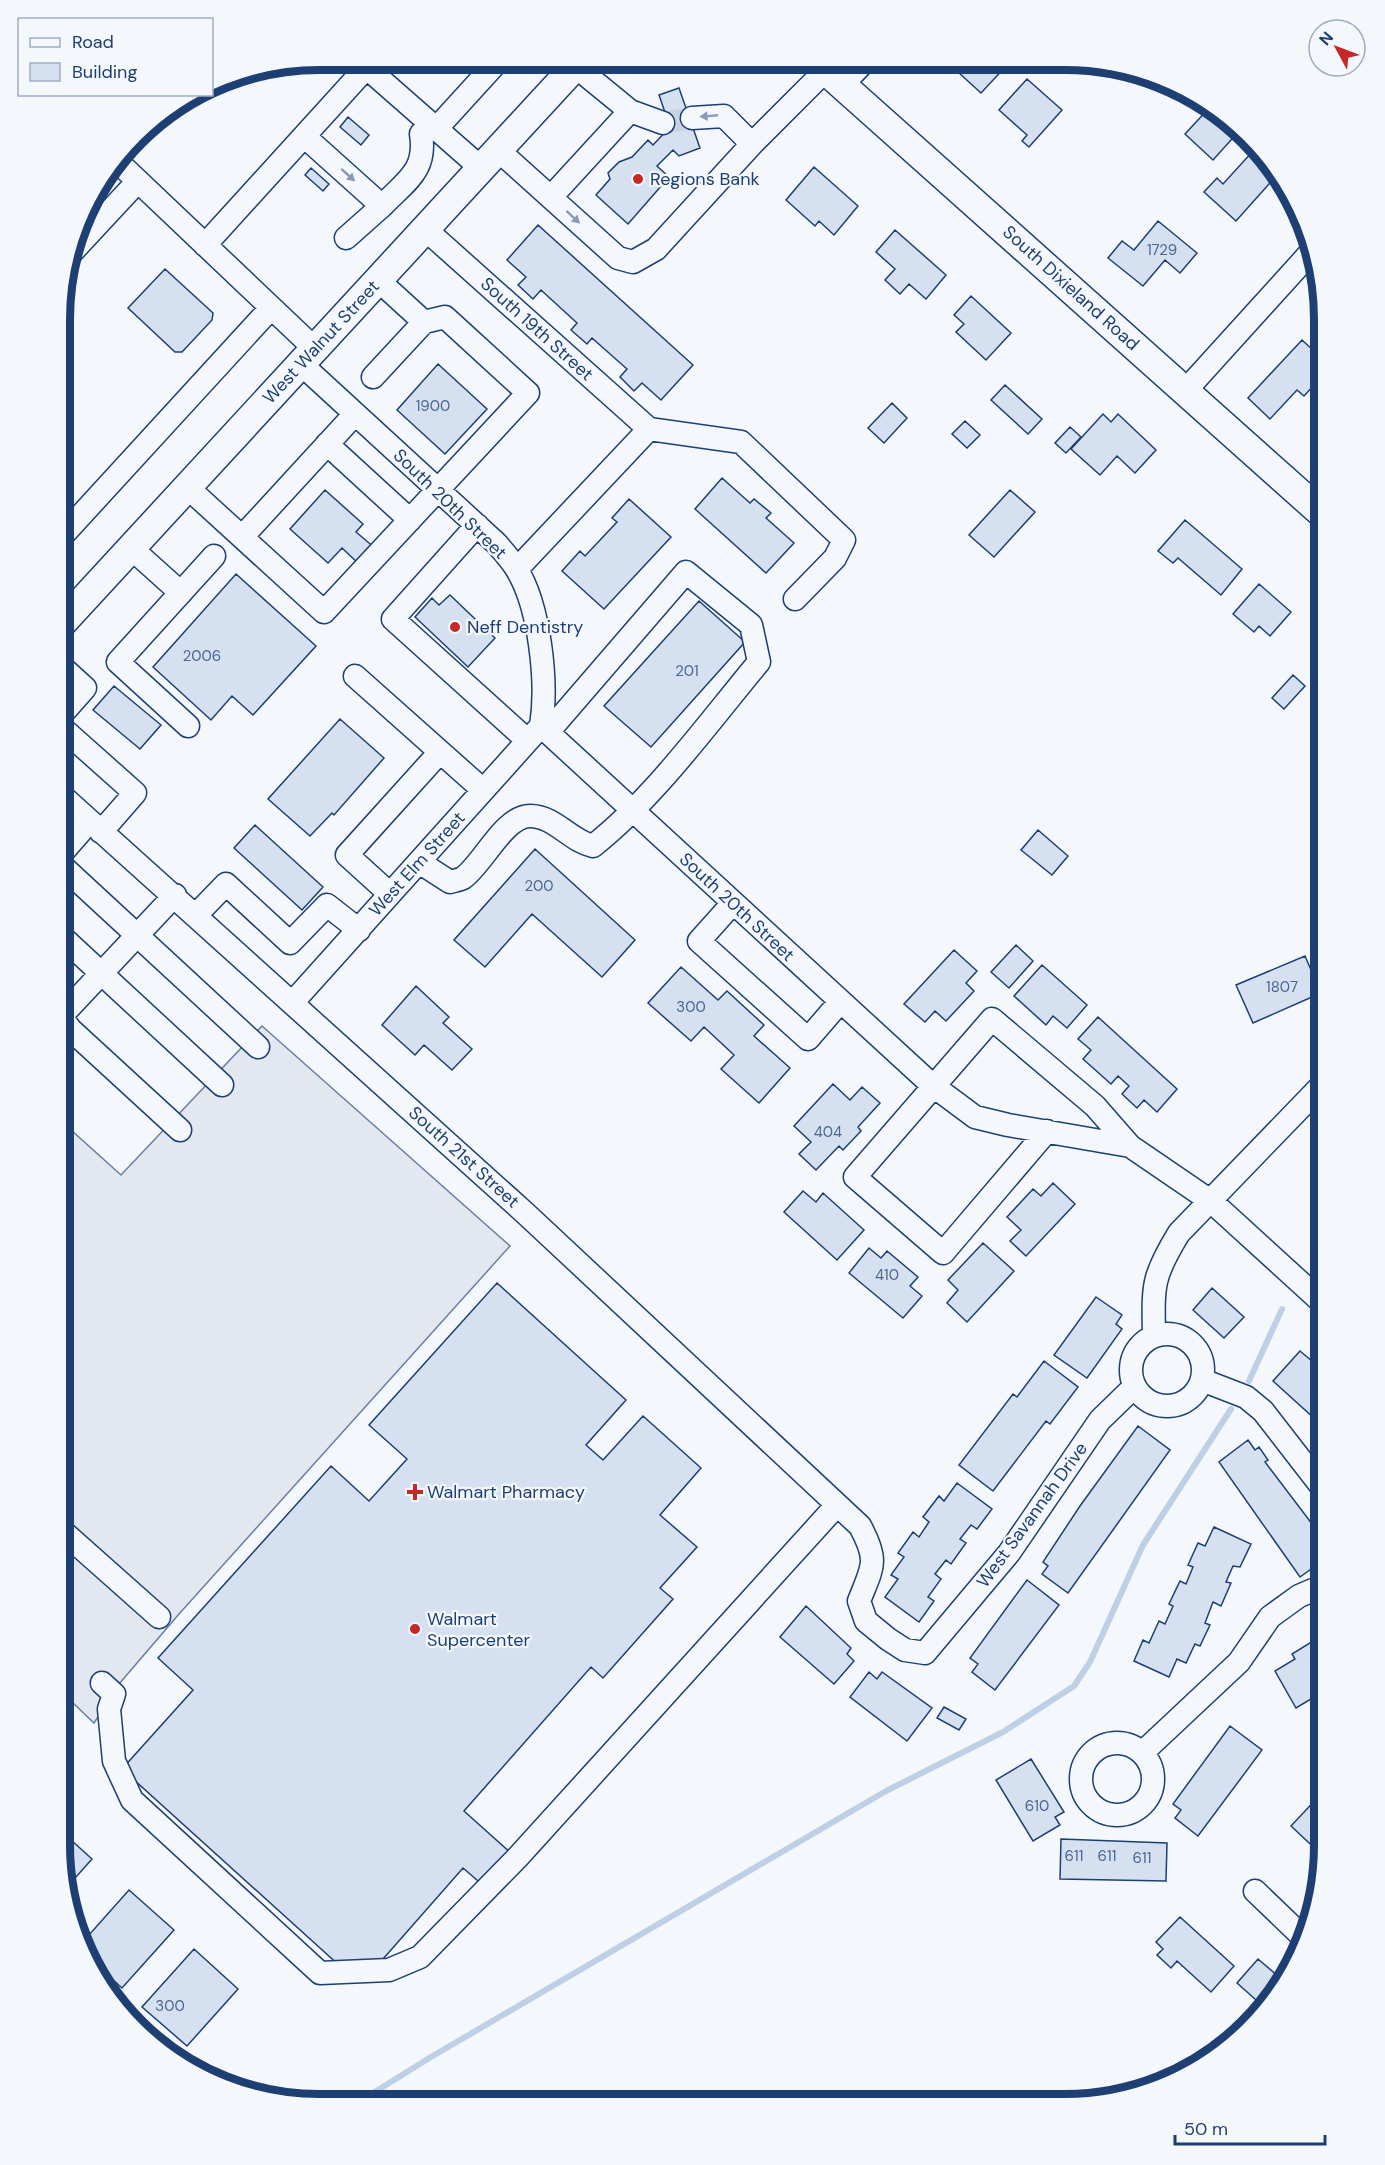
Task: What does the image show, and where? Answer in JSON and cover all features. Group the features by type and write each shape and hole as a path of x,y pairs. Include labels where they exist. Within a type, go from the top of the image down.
{"main road":[{"name":"West Walnut Street","path":"70,614 572,70"},
{"name":"South Dixieland Road","path":"827,73 1314,506"}],"street":[{"path":"205,245 304,136 357,70"},
{"path":"369,70 433,126 551,197 618,258 633,262 656,249 752,144 827,73"},
{"path":"346,238 382,206 418,169 424,152 421,134 433,126 480,70"},
{"path":"585,70 630,111 663,123"},
{"path":"551,197 630,111"},
{"path":"692,118 724,116 752,144"},
{"path":"304,136 382,206"},
{"name":"South 20th Street","path":"123,167 271,308 355,414 496,543 517,569 527,591 545,686 539,733 632,810 932,1085 975,1117 1130,1146 1212,1202 1314,1295"},
{"path":"84,239 138,181"},
{"name":"South 19th Street","path":"425,229 649,429"},
{"path":"1186,390 1306,257"},
{"path":"378,280 424,322"},
{"path":"70,527 271,308"},
{"path":"187,488 324,612 528,393 445,317 424,322 373,377"},
{"path":"242,537 355,414"},
{"path":"517,569 649,429 741,442 844,540 835,558 795,599"},
{"path":"327,444 410,520"},
{"path":"477,525 393,619 539,733"},
{"path":"131,548 181,593"},
{"path":"188,726 118,662 214,556"},
{"name":"West Elm Street","path":"293,1002 483,790 539,733 686,572 751,626 759,662 632,810"},
{"path":"70,674 85,688 70,705"},
{"path":"355,676 483,790"},
{"path":"70,735 135,793 70,847"},
{"path":"390,894 347,855 440,752"},
{"name":"South 21st Street","path":"70,803 175,895 525,1213 860,1526"},
{"path":"419,862 450,882 463,878 516,820 531,816 555,824 581,843 593,846 617,827 632,810"},
{"path":"70,873 258,1047"},
{"path":"196,915 226,884 290,943 327,905 358,930"},
{"path":"70,1007 175,895"},
{"path":"733,903 699,941 808,1039 840,1002"},
{"path":"70,944 222,1085"},
{"path":"1047,1131 943,1253 855,1177 932,1085 992,1019 1095,1106 1130,1146"},
{"path":"70,1030 180,1130"},
{"path":"1154,1336 1153,1286 1161,1262 1179,1233 1212,1202 1314,1094"},
{"path":"1165,1334 1187,1340 1201,1358 1202,1380 1197,1392 1188,1401 1170,1407 1152,1404 1141,1397 1134,1387 1131,1363 1143,1342 1154,1336 1165,1334"},
{"path":"1202,1380 1246,1397 1263,1411 1314,1478"},
{"name":"West Savannah Drive","path":"860,1526 873,1550 871,1570 859,1601 866,1621 905,1650 925,1653 1009,1553 1100,1420 1134,1387"},
{"path":"102,1683 114,1694 108,1709 114,1761 132,1800 320,1973 389,1970 420,1957 508,1866 837,1505"},
{"path":"70,1538 159,1617"},
{"path":"1142,1753 1239,1662 1270,1617 1299,1596 1314,1589"},
{"path":"1255,1891 1299,1933"}],"shaded area":[{"path":"262,1026 510,1246 179,1614 119,1684 94,1723 73,1703 70,1703 70,1129 121,1175"}],"building":[{"path":"956,70 1002,70 981,93"},
{"path":"1027,79 1062,110 1029,147 1022,141 1027,135 999,110"},
{"path":"679,88 700,148 679,156 673,150 657,166 669,177 628,224 596,195 610,179 608,173 619,162 632,157 648,140 653,145 670,127 659,95"},
{"path":"1205,113 1234,136 1213,160 1185,134"},
{"path":"348,117 369,135 361,145 340,127"},
{"path":"1251,153 1272,180 1236,221 1204,192 1217,178 1223,184"},
{"path":"814,167 858,206 834,235 819,221 815,226 786,200"},
{"path":"311,168 329,184 323,191 305,175"},
{"path":"1158,221 1197,253 1180,273 1165,260 1143,286 1108,258 1122,241 1134,250"},
{"path":"538,225 693,365 661,400 642,383 634,391 620,377 627,369 592,338 587,344 571,330 577,323 541,290 533,299 518,285 526,277 507,260"},
{"path":"895,230 946,275 926,299 909,284 900,294 885,280 895,269 876,252"},
{"path":"165,269 213,313 212,320 182,352 175,352 128,308"},
{"path":"971,296 1011,333 986,360 956,332 964,324 954,315"},
{"path":"1302,340 1314,351 1314,385 1304,396 1297,390 1270,419 1248,398"},
{"path":"438,364 487,409 445,454 397,410"},
{"path":"1005,385 1042,419 1028,434 991,400"},
{"path":"892,403 907,418 884,443 868,428"},
{"path":"1103,414 1111,422 1118,414 1156,450 1135,473 1117,456 1100,475 1071,449"},
{"path":"965,421 980,435 967,448 952,434"},
{"path":"1070,427 1081,437 1066,453 1055,443"},
{"path":"722,478 750,503 754,499 771,513 766,518 794,543 766,573 695,509"},
{"path":"325,490 363,524 356,532 375,548 360,565 342,548 328,563 290,529"},
{"path":"1010,490 1035,512 994,557 969,535"},
{"path":"629,499 671,537 604,609 562,571 580,551 585,556 617,522 612,518"},
{"path":"1185,520 1242,569 1221,595 1178,558 1173,563 1158,551"},
{"path":"236,574 316,646 253,715 232,696 211,720 153,667"},
{"path":"1259,584 1291,612 1270,636 1259,626 1254,632 1233,614"},
{"name":"Neff Dentistry","path":"450,595 495,638 468,667 415,617 432,598 439,605"},
{"path":"699,601 745,642 651,747 604,706"},
{"path":"1293,675 1305,686 1284,709 1272,698"},
{"path":"114,686 161,725 140,749 93,710"},
{"path":"340,719 384,758 334,815 332,813 310,836 268,799"},
{"path":"255,825 323,887 302,910 234,848"},
{"path":"1038,830 1068,856 1052,875 1021,850"},
{"path":"535,849 635,940 602,977 532,914 485,967 454,940"},
{"path":"1016,945 1033,961 1009,988 991,972"},
{"path":"954,950 977,971 966,983 974,991 946,1021 935,1011 925,1022 904,1004"},
{"path":"1305,956 1314,977 1314,996 1253,1023 1236,985"},
{"path":"1042,965 1087,1005 1067,1028 1053,1016 1046,1025 1014,996"},
{"path":"681,967 718,1000 727,991 764,1025 754,1036 790,1068 759,1103 721,1069 734,1055 704,1027 691,1041 648,1003"},
{"path":"416,986 449,1017 443,1023 472,1049 452,1070 424,1045 415,1055 382,1025"},
{"path":"1098,1017 1177,1089 1157,1112 1144,1100 1137,1108 1122,1094 1129,1086 1118,1076 1111,1084 1083,1059 1091,1050 1078,1039"},
{"path":"833,1084 850,1100 862,1087 880,1103 858,1127 861,1131 843,1150 839,1146 816,1170 799,1154 811,1142 794,1126"},
{"path":"1053,1183 1075,1204 1026,1256 1010,1241 1021,1230 1007,1217 1033,1189 1041,1196"},
{"path":"803,1191 816,1202 823,1193 864,1230 837,1260 784,1212"},
{"path":"983,1243 1014,1271 967,1322 947,1303 958,1290 948,1280"},
{"path":"869,1248 881,1258 887,1251 918,1277 910,1286 922,1296 903,1318 849,1273"},
{"name":"Walmart Supercenter","path":"497,1283 626,1400 586,1445 603,1460 643,1416 701,1468 660,1515 697,1547 660,1588 673,1599 603,1678 591,1667 464,1811 513,1855 485,1887 463,1868 376,1967 341,1967 122,1769 193,1690 158,1658 331,1466 369,1501 407,1459 369,1425"},
{"path":"1212,1288 1244,1317 1224,1338 1193,1310"},
{"path":"1096,1297 1122,1315 1116,1324 1122,1329 1087,1378 1054,1355"},
{"path":"1300,1351 1314,1363 1314,1418 1273,1381"},
{"path":"1044,1361 1078,1387 1050,1424 1046,1421 993,1491 959,1465 1013,1394 1017,1397"},
{"path":"1138,1426 1170,1450 1068,1593 1042,1574 1048,1566 1043,1562"},
{"path":"1248,1440 1255,1450 1259,1447 1268,1460 1265,1462 1314,1527 1314,1567 1300,1577 1219,1462"},
{"path":"957,1483 992,1509 977,1529 971,1525 960,1539 966,1543 951,1564 946,1560 935,1574 941,1579 928,1597 934,1601 919,1622 885,1597 898,1579 891,1575 904,1557 898,1553 913,1532 919,1537 929,1522 923,1517 939,1496 944,1501"},
{"path":"1214,1527 1251,1544 1240,1567 1233,1566 1226,1582 1231,1583 1221,1606 1213,1602 1205,1623 1210,1625 1200,1646 1195,1644 1186,1663 1177,1659 1169,1677 1134,1661 1143,1640 1149,1643 1159,1621 1165,1624 1173,1606 1169,1604 1180,1581 1186,1584 1193,1567 1188,1565 1198,1543 1205,1546"},
{"path":"1027,1580 1059,1605 995,1690 972,1672 978,1664 970,1658"},
{"path":"806,1606 851,1648 847,1654 854,1661 834,1684 780,1637"},
{"path":"1313,1641 1314,1697 1296,1708 1275,1671 1295,1659 1292,1654"},
{"path":"869,1672 877,1679 882,1672 932,1708 907,1741 850,1697"},
{"path":"944,1707 966,1719 959,1730 937,1718"},
{"path":"1230,1726 1262,1750 1198,1836 1175,1818 1181,1810 1173,1804"},
{"path":"1031,1759 1064,1812 1055,1817 1060,1825 1033,1841 996,1780"},
{"path":"1314,1801 1314,1848 1291,1826"},
{"path":"70,1839 92,1859 73,1880"},
{"path":"1061,1839 1167,1843 1166,1881 1060,1879"},
{"path":"129,1890 174,1930 122,1988 106,1973 88,1937"},
{"path":"1180,1917 1234,1966 1211,1992 1177,1961 1171,1968 1157,1955 1163,1949 1156,1942"},
{"path":"194,1949 238,1989 187,2046 142,2007"},
{"path":"1258,1959 1278,1976 1259,2002 1237,1983"}],"waterway":[{"path":"1249,1381 1282,1309"},
{"path":"371,2094 886,1791 1003,1732 1074,1686 1090,1662 1143,1545 1231,1409"}],"tunnel":[{"path":"663,123 692,118"}],"place":[{"name":"Regions Bank","path":"638,179"},
{"name":"Neff Dentistry","path":"455,627"},
{"name":"Walmart Pharmacy","path":"415,1492"},
{"name":"Walmart Supercenter","path":"415,1629"}]}
